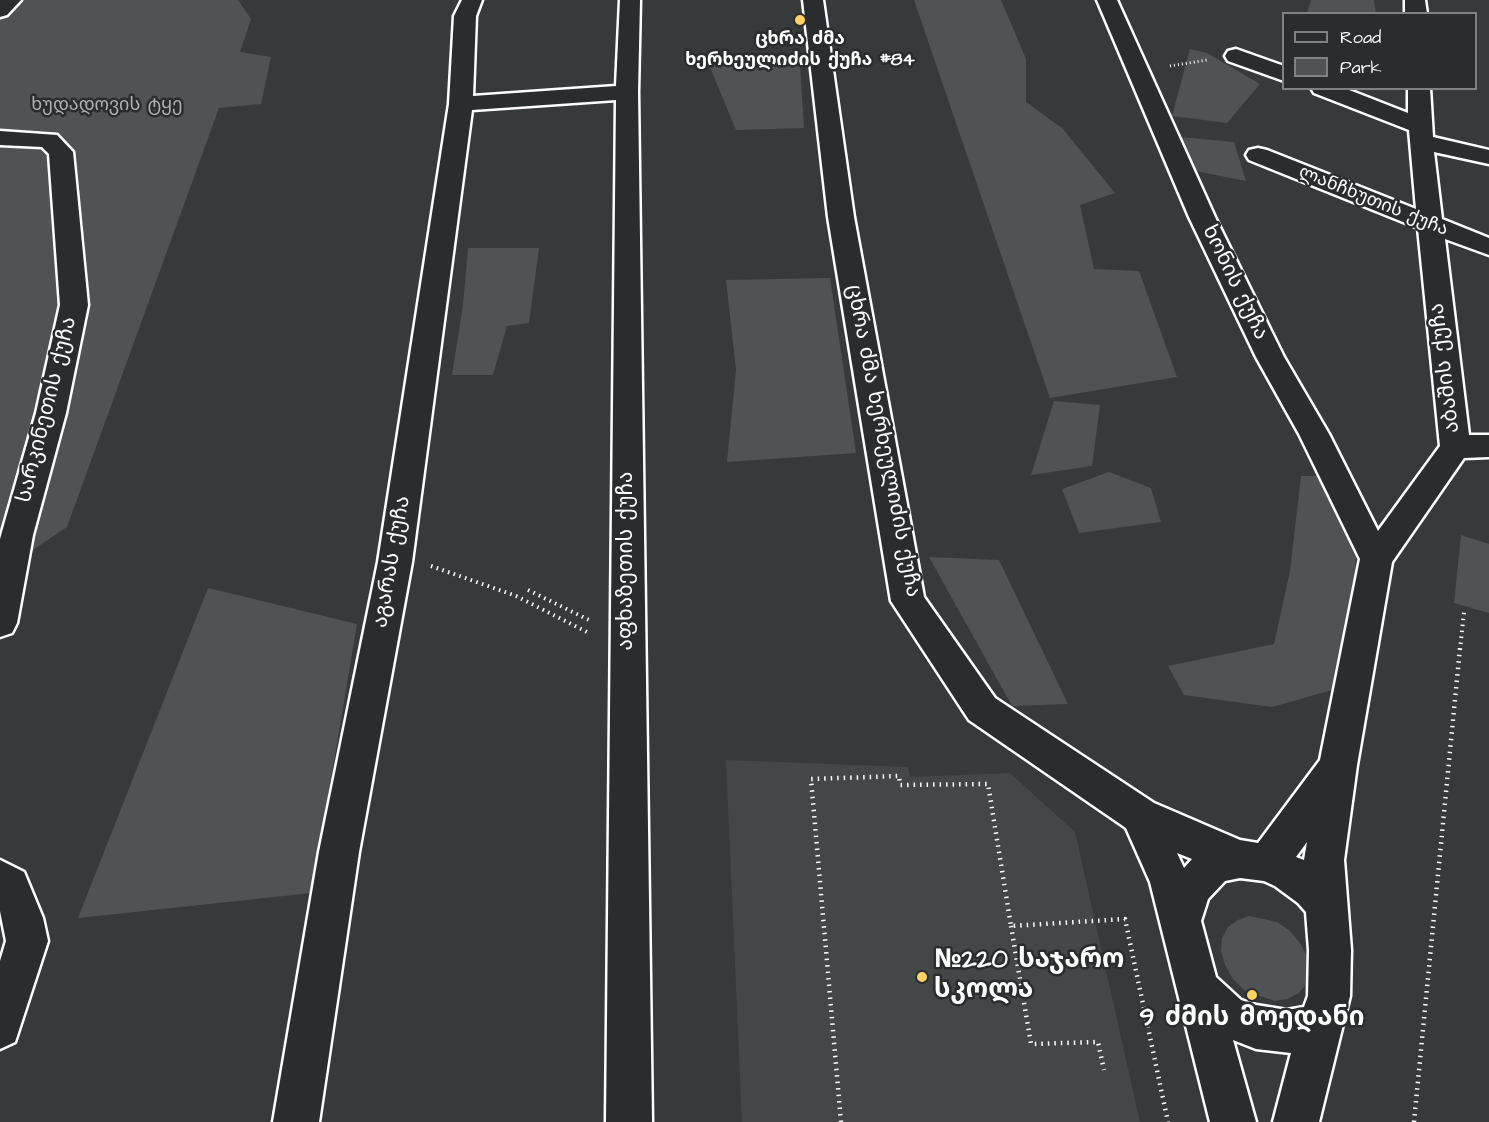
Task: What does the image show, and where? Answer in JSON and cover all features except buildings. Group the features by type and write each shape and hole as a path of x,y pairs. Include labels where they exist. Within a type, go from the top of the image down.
{"street":[{"path":"0,12 11,0"},
{"name":"აგარას ქუჩა","path":"296,1122 339,852 394,562 461,104 465,16 472,0"},
{"name":"აფხაზეთის ქუჩა","path":"630,0 627,92 630,1122"},
{"name":"ცხრა ძმა ხერხეულიძის ქუჩა","path":"813,0 841,217 909,601 982,709 1140,816 1183,837 1253,861"},
{"name":"ხონის ქუჩა","path":"1107,0 1202,217 1270,357 1314,434 1376,560"},
{"path":"1236,56 1282,73"},
{"path":"1326,90 1421,134 1489,157"},
{"name":"აბაშის ქუჩა","path":"1325,905 1324,860 1338,765 1376,560 1455,447 1429,224 1419,90"},
{"path":"461,104 627,92"},
{"name":"სარკინეთის ქუჩა","path":"0,138 49,140 61,152 74,305 51,413 17,536 0,623"},
{"name":"ლანჩხუთის ქუჩა","path":"1258,155 1489,248"},
{"path":"1455,447 1489,446"},
{"name":"აბაშის ქუჩა","path":"1253,861 1303,817 1338,765"},
{"path":"1140,816 1170,880 1233,1122"},
{"path":"1181,920 1192,888 1214,864 1253,861 1289,873 1312,889 1325,905 1330,950 1329,996 1319,1026 1296,1122"},
{"path":"0,879 10,886 23,918 27,941 0,1027"},
{"path":"1196,987 1227,1016 1256,1027 1287,1032 1319,1026"}],"path":[{"path":"1168,67 1236,56"},
{"path":"425,564 516,596 584,630"},
{"path":"528,590 589,620"},
{"path":"1414,1122 1464,612"},
{"path":"841,1122 811,779 899,776 900,785 988,784 1031,1044 1098,1042 1104,1070"},
{"path":"1011,926 1125,919 1168,1122"}],"shaded area":[{"name":"№220 საჯარო სკოლა","path":"726,760 908,767 910,777 1010,773 1075,832 1140,1122 742,1122"}],"green space":[{"name":"ხუდადოვის ტყე","path":"0,0 238,0 251,19 240,52 271,57 261,104 219,108 67,527 0,572"},
{"path":"914,0 1001,0 1026,59 1026,102 1063,129 1115,193 1080,205 1094,269 1139,271 1177,377 1050,398"},
{"path":"1311,0 1374,0 1376,12 1307,12"},
{"path":"1190,49 1207,53 1260,84 1227,123 1172,116"},
{"path":"709,65 800,65 804,128 736,130"},
{"path":"1180,137 1234,142 1246,181 1191,170"},
{"path":"468,248 539,248 529,323 507,326 493,375 452,375 463,305"},
{"path":"830,278 856,453 727,462 736,370 726,280"},
{"path":"1054,401 1100,405 1092,466 1031,475"},
{"path":"1109,472 1151,488 1161,522 1079,533 1062,489"},
{"path":"1301,476 1325,476 1357,545 1346,686 1272,707 1184,695 1168,666 1274,644 1290,571"},
{"path":"1461,535 1489,544 1489,613 1454,603"},
{"path":"929,557 999,560 1068,704 1012,706"},
{"path":"208,588 357,624 312,893 78,918"},
{"path":"1249,916 1277,922 1290,931 1300,943 1307,956 1309,971 1307,983 1299,993 1287,999 1274,1001 1244,990 1233,979 1225,965 1221,951 1222,938 1228,927"}],"place":[{"name":"ცხრა ძმა ხერხეულიძის ქუჩა #84","path":"800,20"},
{"name":"№220 საჯარო სკოლა","path":"922,977"},
{"name":"9 ძმის მოედანი","path":"1252,995"}]}
